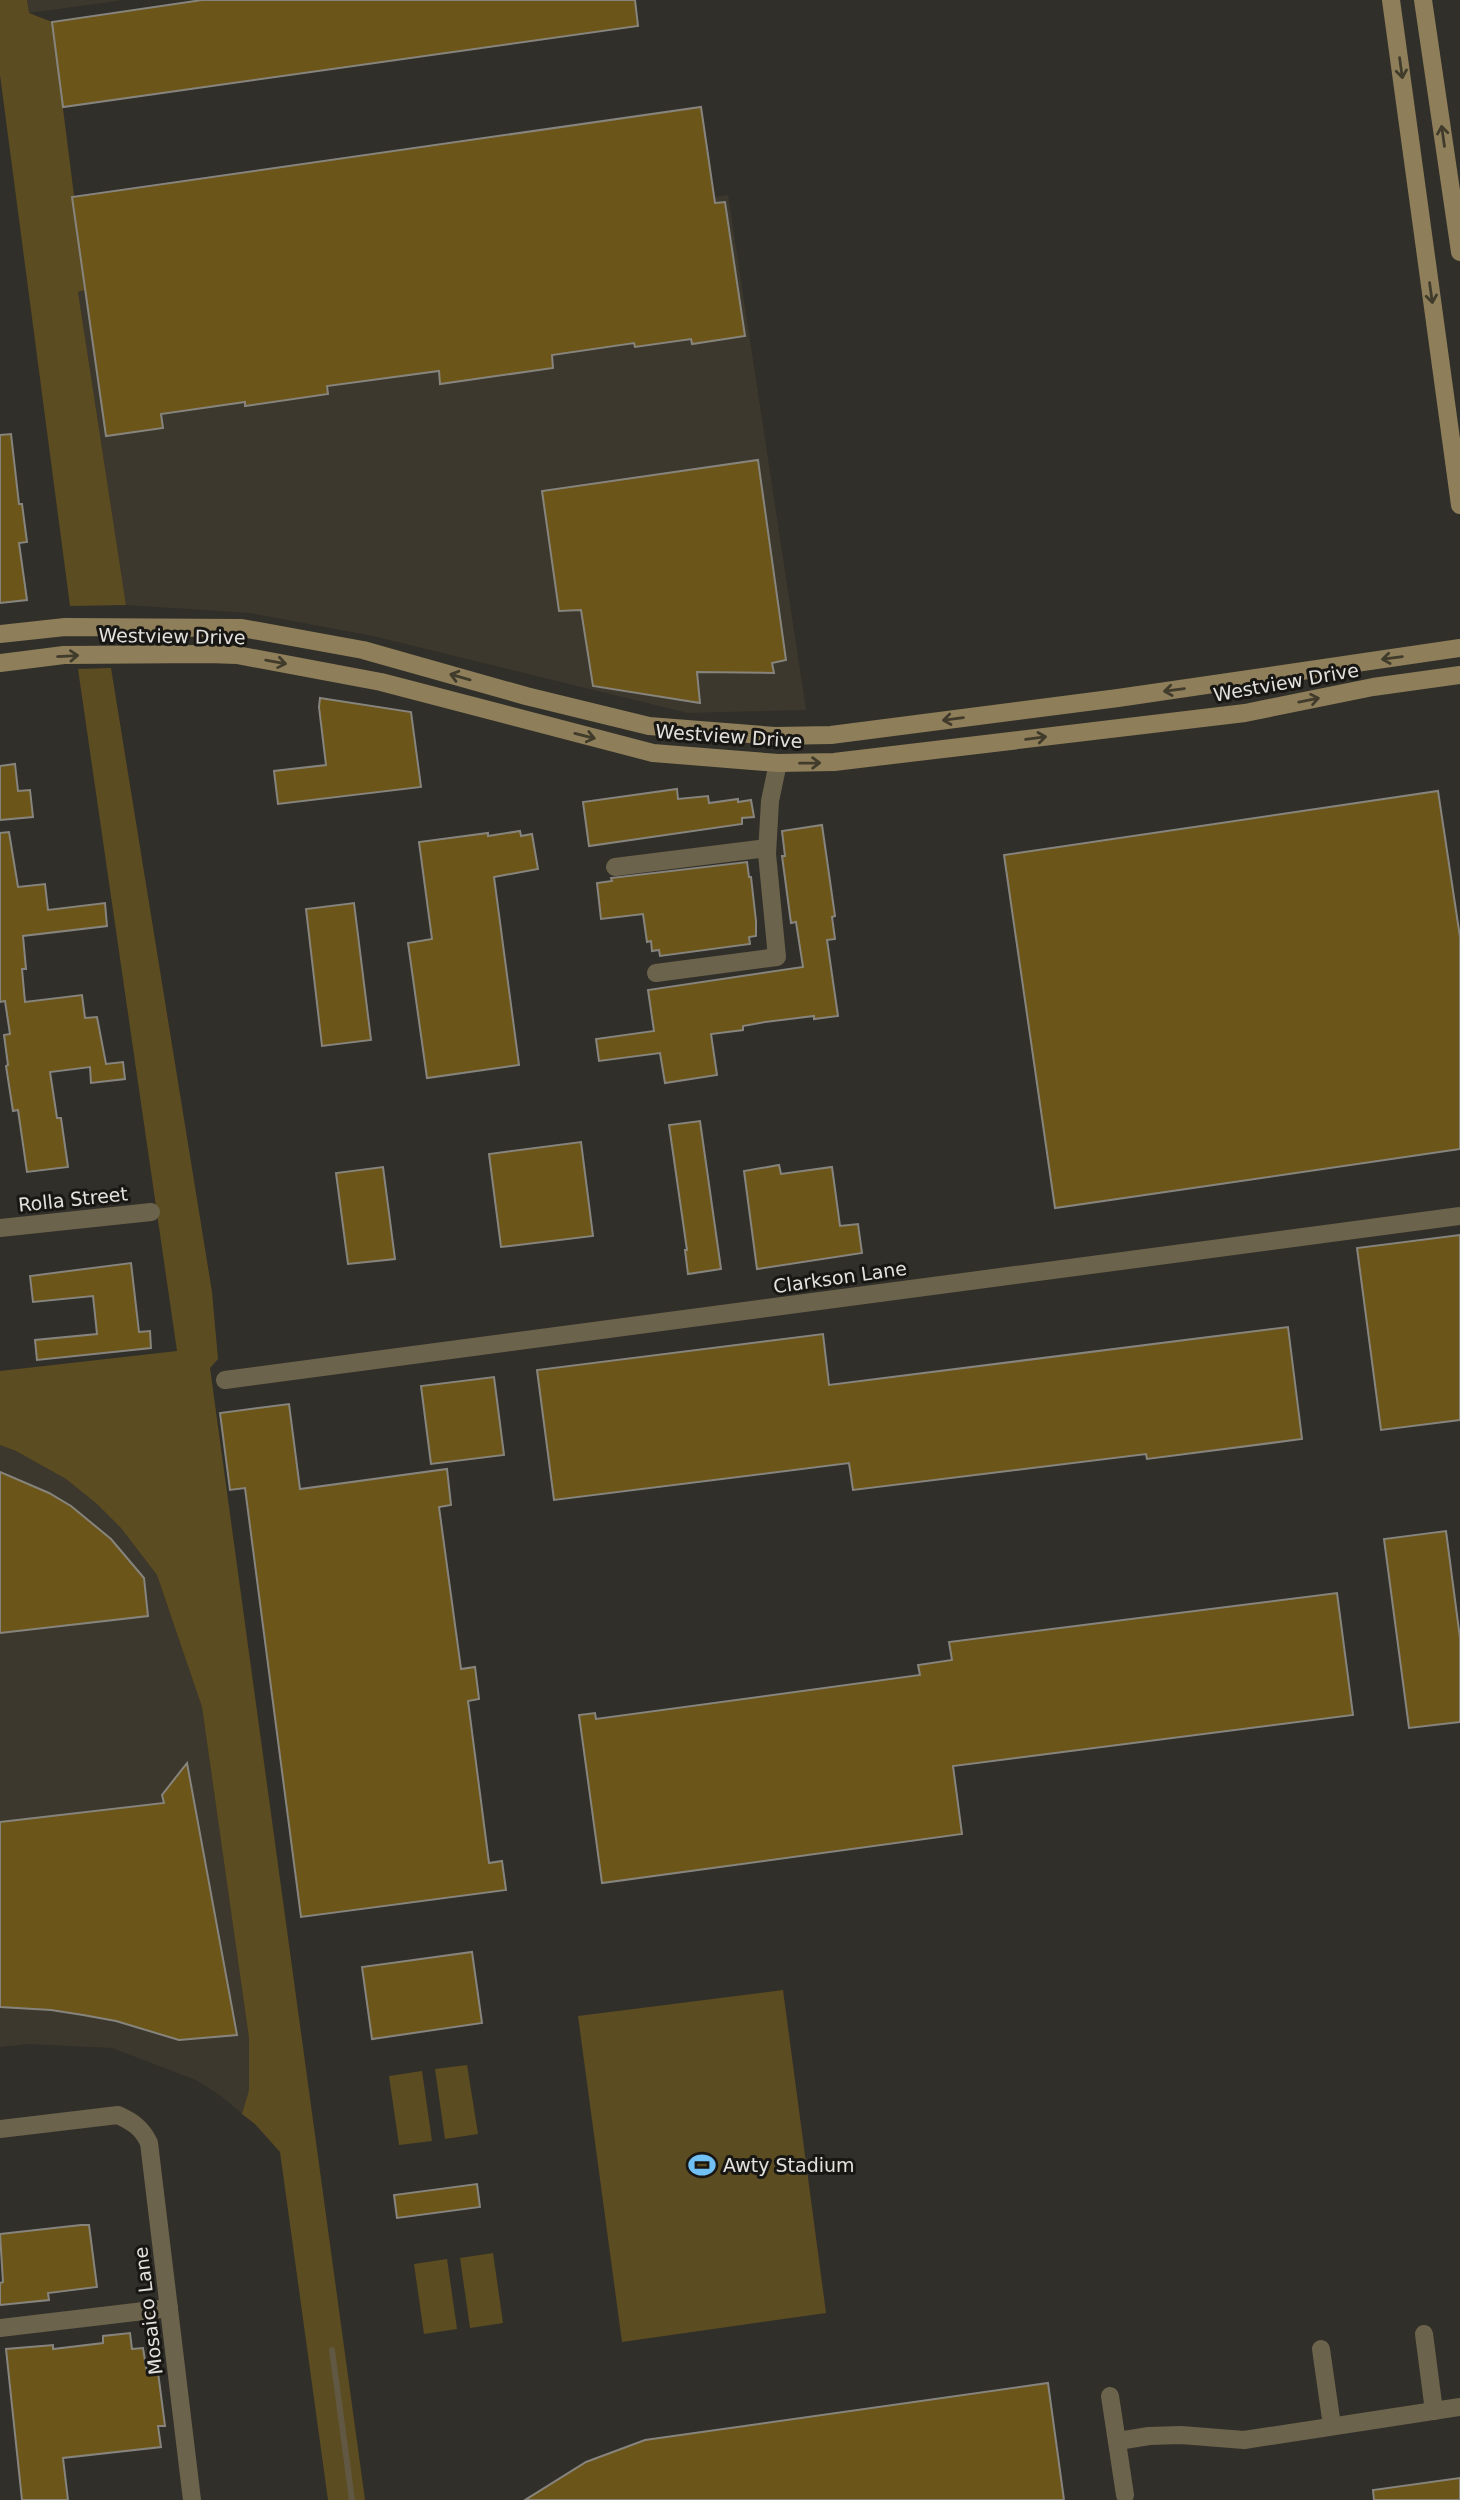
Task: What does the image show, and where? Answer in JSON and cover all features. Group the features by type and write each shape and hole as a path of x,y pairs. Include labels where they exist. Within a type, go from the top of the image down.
{"main road":[{"path":"1391,0 1460,505"},
{"path":"1423,0 1460,251"},
{"name":"Westview Drive","path":"0,634 65,627 242,628 363,650 526,696 649,726 775,736 831,735 1091,702 1460,648"},
{"name":"Westview Drive","path":"0,663 64,656 237,655 381,681 653,754 778,763 834,762 1245,713 1373,687 1460,675"}],"street":[{"path":"656,974 777,957 767,848 770,801 778,763"},
{"path":"615,867 767,848"},
{"name":"Rolla Street","path":"0,1228 151,1212"},
{"name":"Clarkson Lane","path":"225,1380 1460,1216"},
{"name":"Mosaico Lane","path":"0,2129 118,2115 134,2122 144,2131 149,2143 192,2500"},
{"path":"0,2328 169,2308"},
{"path":"1423,2334 1434,2411"},
{"path":"1321,2349 1332,2426"},
{"path":"1110,2396 1125,2496"},
{"path":"1118,2441 1181,2435 1244,2440 1460,2407"}],"shaded area":[{"path":"0,0 27,0 29,13 52,22 86,290 78,292 126,605 70,606 0,75"},
{"path":"27,0 124,0 29,13"},
{"path":"728,195 806,710 688,713 373,636 250,613 126,605 78,292"},
{"path":"111,668 212,1292 218,1359 210,1368 365,2500 328,2500 280,2152 255,2124 242,2114 249,2090 249,2038 202,1707 157,1575 121,1528 97,1504 66,1479 0,1445 0,1371 177,1351 78,669"},
{"path":"0,1445 66,1479 97,1504 121,1528 157,1575 202,1707 249,2038 249,2090 242,2114 196,2080 112,2048 28,2044 0,2047"},
{"name":"Awty Stadium","path":"783,1990 826,2313 622,2342 578,2016"},
{"path":"467,2065 478,2134 445,2139 435,2069"},
{"path":"422,2071 432,2141 399,2145 389,2076"},
{"path":"493,2253 503,2323 470,2328 460,2258"},
{"path":"447,2259 457,2329 424,2334 414,2264"}],"building":[{"path":"202,0 635,0 638,26 63,107 52,22"},
{"path":"701,107 715,203 725,202 745,336 692,344 691,339 635,347 634,343 552,355 553,368 440,384 439,371 327,386 328,394 161,414 163,428 106,436 72,197"},
{"path":"11,434 19,504 22,504 27,542 19,543 27,600 0,603 0,435"},
{"path":"758,460 786,660 772,663 774,673 697,672 700,703 593,686 581,610 559,611 542,491"},
{"path":"320,698 411,712 421,787 278,804 274,771 326,765"},
{"path":"15,764 18,791 30,790 33,817 0,820 0,766"},
{"path":"677,789 678,799 708,796 709,803 751,800 754,817 742,818 742,824 589,846 583,802"},
{"path":"1438,791 1460,937 1460,1149 1055,1208 1004,855"},
{"path":"822,825 835,916 832,917 835,939 827,940 838,1016 765,1022 743,1026 743,1030 711,1034 717,1075 665,1083 660,1053 599,1061 596,1039 654,1031 648,990 803,967 796,922 791,923 782,856 785,856 782,831"},
{"path":"520,831 521,836 532,834 538,869 494,877 519,1065 427,1078 408,943 432,939 419,842"},
{"path":"9,832 18,887 45,884 48,910 105,903 107,926 23,936 25,1002 82,995 85,1018 97,1017 106,1064 123,1062 125,1079 91,1083 90,1067 50,1072 57,1118 61,1118 68,1167 27,1172 18,1110 13,1111 6,1066 4,1035 10,1034 5,1001 0,1002 0,833"},
{"path":"747,862 756,921 756,936 749,937 750,944 660,956 659,950 652,951 651,941 647,942 643,914 601,919 597,883 612,881 611,878"},
{"path":"354,903 371,1040 322,1046 306,909"},
{"path":"700,1121 721,1269 688,1274 669,1125"},
{"path":"581,1142 593,1236 501,1247 489,1154"},
{"path":"779,1165 781,1174 832,1167 840,1226 858,1224 862,1253 757,1269 744,1171"},
{"path":"383,1167 395,1259 348,1264 336,1173"},
{"path":"1460,1235 1460,1420 1381,1430 1357,1248"},
{"path":"131,1263 139,1332 150,1331 151,1348 37,1360 35,1340 97,1334 93,1296 33,1302 30,1276"},
{"path":"1288,1327 1302,1439 1147,1459 1146,1454 853,1490 849,1463 554,1500 537,1370 823,1334 829,1385"},
{"path":"494,1377 504,1455 431,1464 421,1386"},
{"path":"289,1404 300,1489 447,1469 451,1505 439,1507 461,1669 475,1667 479,1699 468,1701 489,1863 502,1861 506,1890 301,1917 245,1488 230,1490 220,1413"},
{"path":"0,1472 49,1493 71,1506 111,1539 144,1578 148,1616 0,1633"},
{"path":"1446,1531 1460,1638 1460,1722 1409,1728 1384,1539"},
{"path":"1337,1593 1353,1715 953,1766 962,1834 602,1883 579,1715 595,1713 596,1719 920,1675 918,1665 952,1660 949,1642"},
{"path":"187,1763 237,2035 179,2040 116,2021 51,2010 0,2007 0,1822 164,1803 162,1795"},
{"path":"472,1952 482,2023 372,2039 362,1967"},
{"path":"477,2184 480,2207 397,2218 394,2195"},
{"path":"89,2225 97,2287 48,2293 49,2300 0,2305 0,2283 3,2282 0,2234"},
{"path":"130,2333 132,2349 143,2348 147,2373 158,2372 165,2426 158,2426 161,2447 63,2458 68,2500 22,2500 6,2349 53,2345 53,2349 103,2343 103,2336"},
{"path":"1048,2383 1064,2500 525,2500 586,2462 645,2440"},
{"path":"1460,2478 1460,2500 1374,2500 1373,2490"}],"waterway":[{"path":"332,2350 352,2500"}],"place":[{"name":"Awty Stadium","path":"702,2165"}]}
